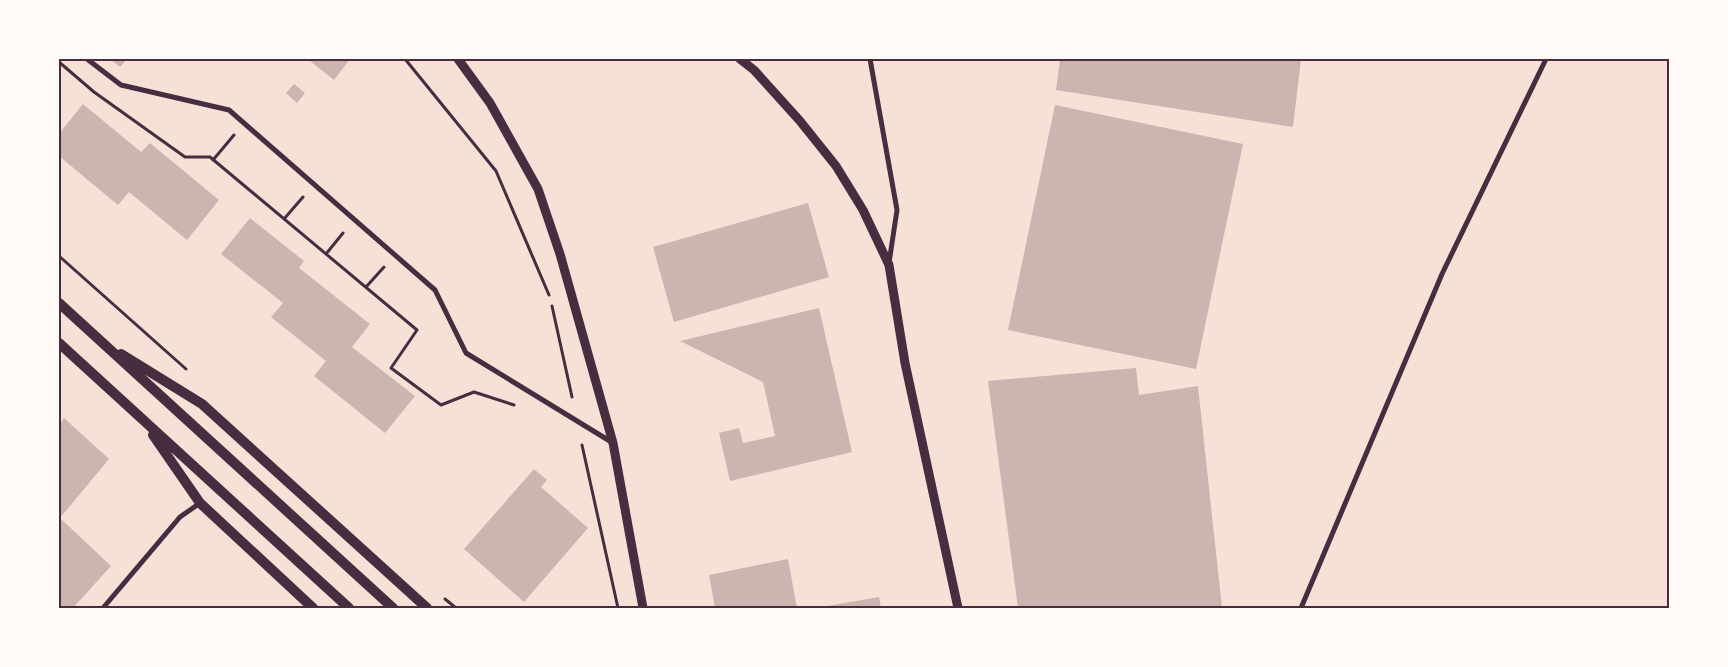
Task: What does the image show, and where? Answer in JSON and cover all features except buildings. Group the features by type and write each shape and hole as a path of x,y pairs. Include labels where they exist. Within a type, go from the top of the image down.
{"main road":[{"path":"59,303 393,608"},
{"path":"100,341 202,404 427,608"},
{"path":"59,343 349,608"},
{"path":"143,419 200,503 313,608"}],"street":[{"path":"87,59 121,85 229,110 435,290 466,353 613,443"},
{"path":"458,59 490,103 538,188 560,254 613,443 643,608"},
{"path":"740,59 754,70 800,121 836,166 864,210 889,265 905,363 958,608"},
{"path":"870,59 897,210 889,265"},
{"path":"1301,608 1442,274 1546,59"},
{"path":"102,608 180,517 200,503"}],"path":[{"path":"405,59 496,171 550,297 618,608"},
{"path":"59,62 94,92 186,158 210,157 417,330 391,368 441,405 474,392 520,407"},
{"path":"284,219 314,184"},
{"path":"326,254 354,219"},
{"path":"366,288 394,254"},
{"path":"575,442 583,448"}]}
